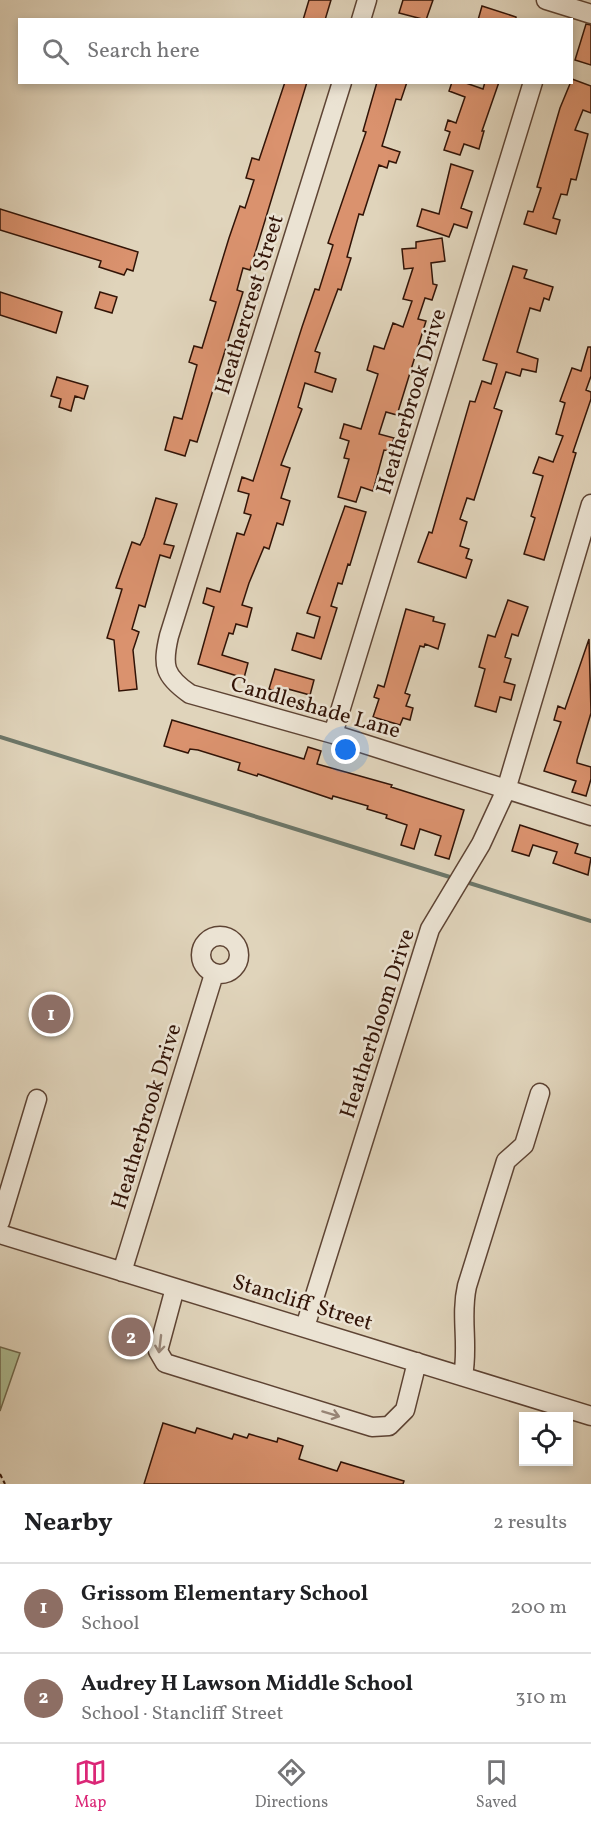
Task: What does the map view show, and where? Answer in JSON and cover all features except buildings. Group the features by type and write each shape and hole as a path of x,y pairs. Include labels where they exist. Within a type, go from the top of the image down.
{"street":[{"path":"362,18 368,0"},
{"path":"554,6 591,14"},
{"name":"Heathercrest Street","path":"199,540 341,84"},
{"name":"Heatherbrook Drive","path":"333,734 532,84"},
{"name":"Heatherbloom Drive","path":"305,1327 420,954 430,929 495,818 506,790 591,504"},
{"name":"Candleshade Lane","path":"199,540 164,659 171,681 190,694 333,734 591,816"},
{"name":"Heatherbrook Drive","path":"122,1272 214,974"},
{"path":"463,1376 467,1356 462,1319 467,1286 506,1161 524,1145 540,1093"},
{"path":"0,1222 37,1099"},
{"name":"Stancliff Street","path":"0,1234 591,1416"},
{"path":"174,1288 158,1351 165,1363 372,1427 389,1426 405,1410 417,1362"}],"path":[{"path":"0,1474 5,1484"}],"green space":[{"path":"0,1347 20,1353 0,1411"}],"waterway":[{"path":"0,737 453,878"},
{"path":"466,882 591,921"}],"place":[{"name":"Grissom Elementary School","path":"51,1014"},
{"name":"Audrey H Lawson Middle School","path":"131,1337"}]}
